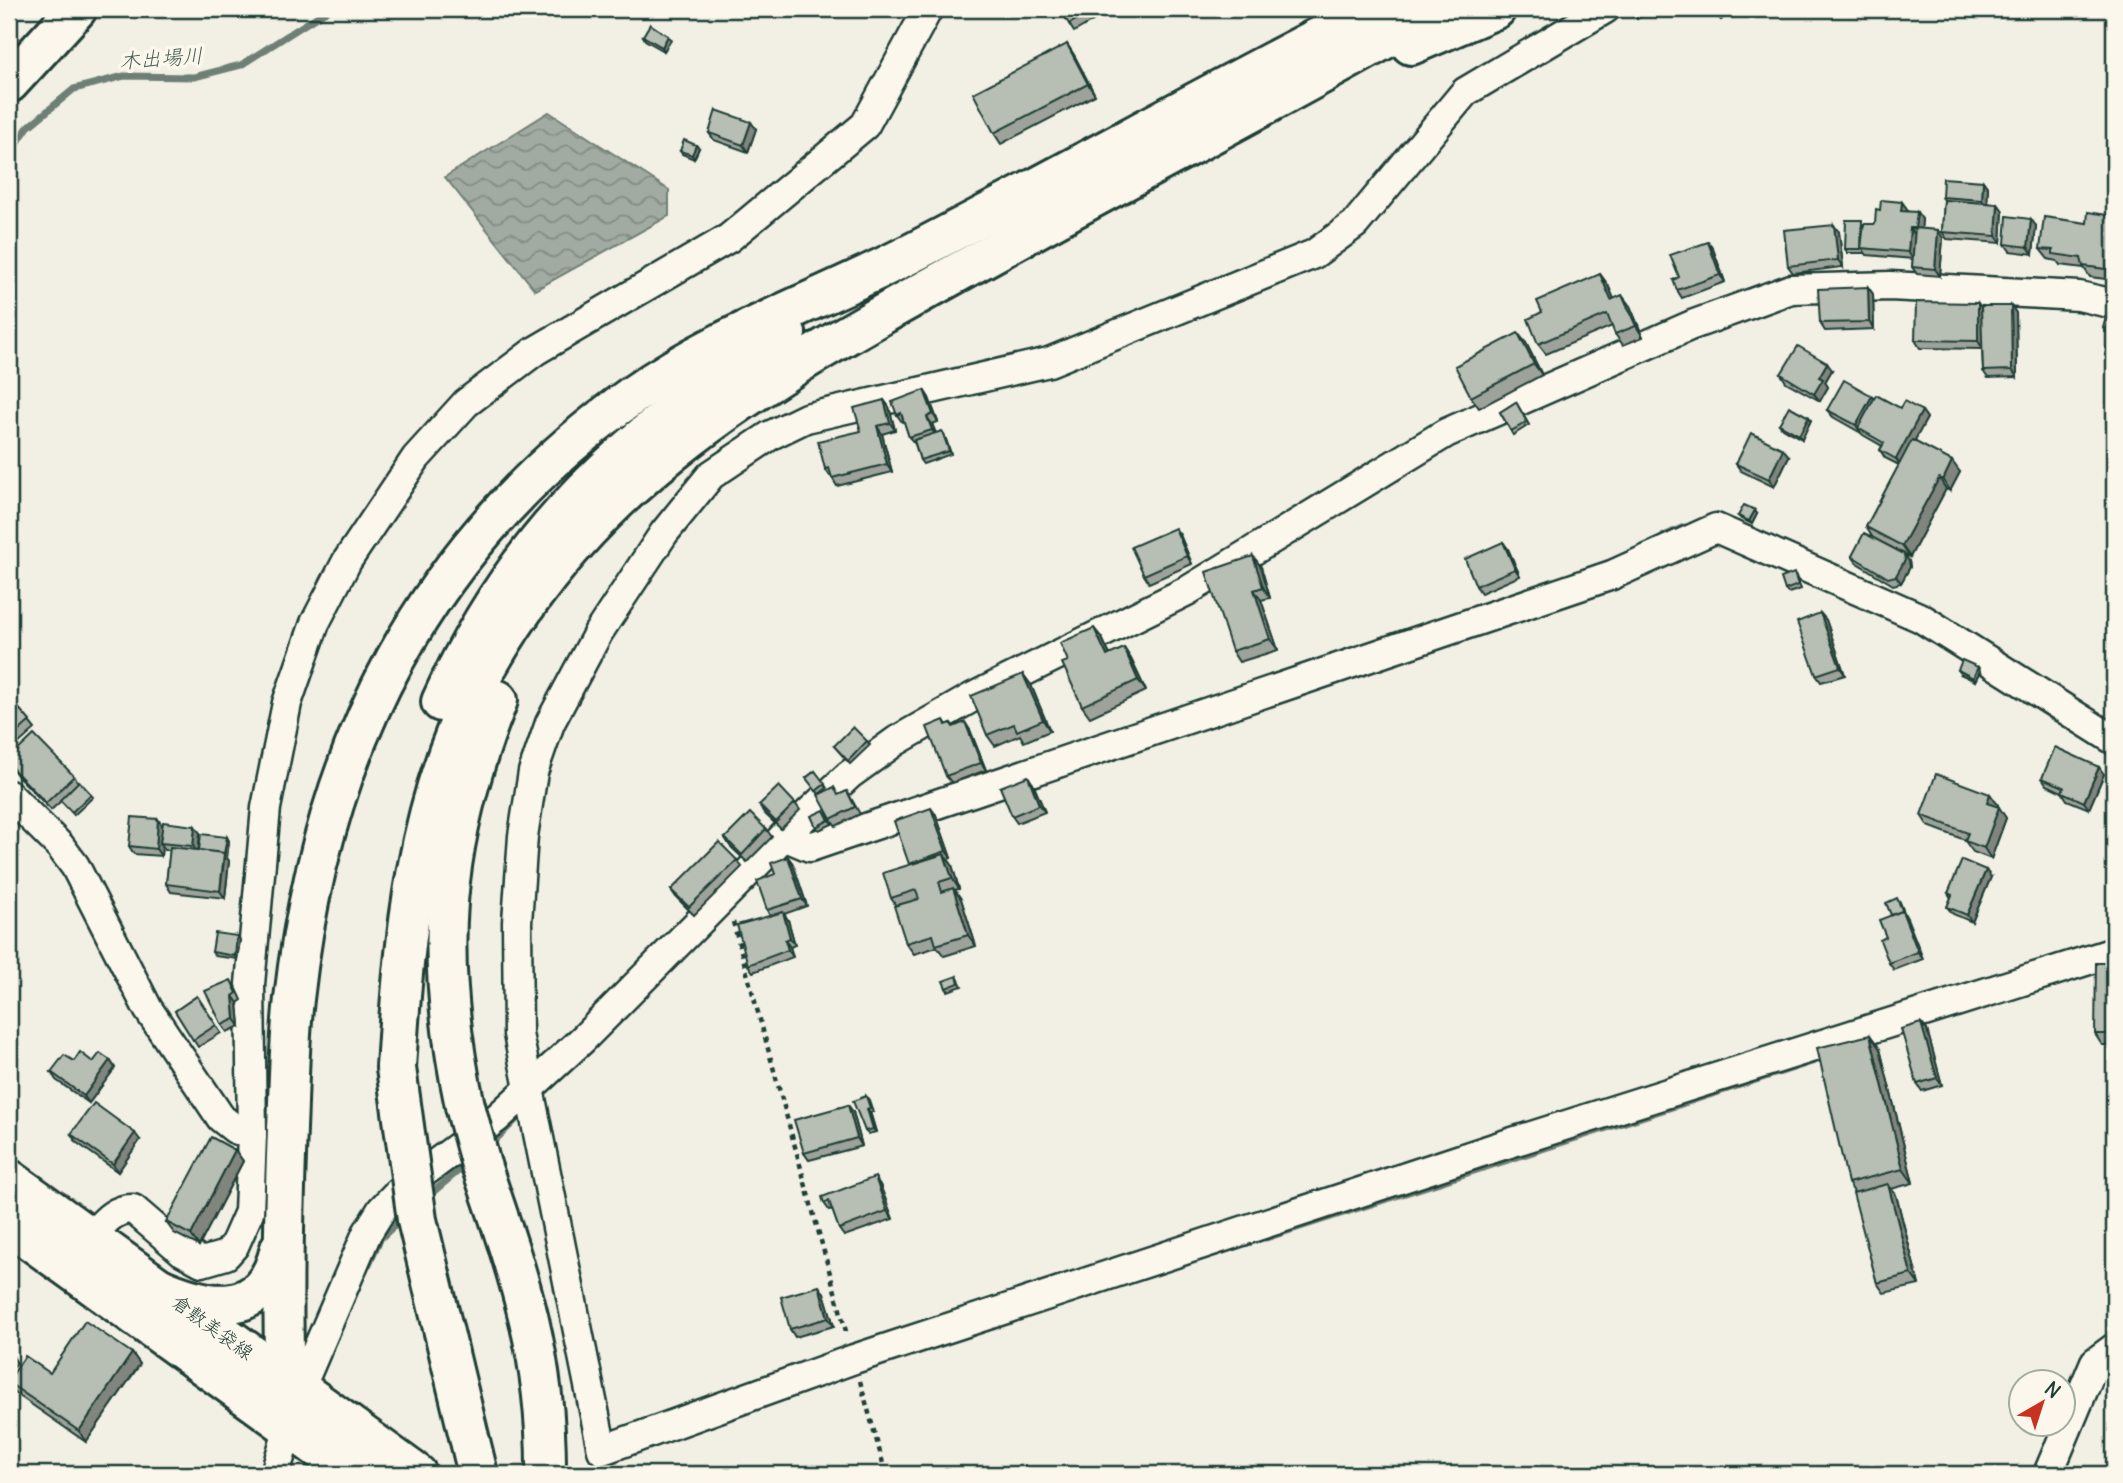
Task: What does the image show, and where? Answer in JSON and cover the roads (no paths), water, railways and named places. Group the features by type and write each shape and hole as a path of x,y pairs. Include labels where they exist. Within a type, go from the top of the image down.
{"main road":[{"path":"9,83 77,9"},
{"path":"1278,57 1349,9"},
{"path":"283,1459 292,1383 282,1240 293,1003 317,864 335,797 357,735 384,677 414,624 452,568 492,520 545,467 634,395 685,361 902,258 1278,57 1374,9"},
{"path":"396,1069 407,919 427,820 440,775 478,684 529,602 581,540 650,469 690,436 781,373 1121,182 1299,89 1438,9"},
{"path":"1299,89 1496,9"},
{"path":"478,1474 417,1220 396,1069 386,977 387,917 404,811 445,694 504,587 570,504 650,428 734,367 902,258"},
{"path":"546,1474 543,1390 530,1313 481,1165 451,1040 446,988 448,884 456,832 475,761 501,691 543,603 581,540"},
{"name":"倉敷美袋線","path":"9,1179 416,1474"},
{"name":"倉敷美袋線","path":"9,1224 283,1459 354,1474"},
{"path":"156,1286 202,1304 234,1304 249,1298 261,1288 278,1260 282,1240"}],"street":[{"path":"89,1238 113,1214 123,1208 133,1209 191,1258 202,1262 226,1255 243,1230 249,1212 252,1135 250,984 266,808 287,703 315,623 346,561 416,458 466,403 535,351 729,238 865,125 928,9"},
{"path":"1605,9 1465,92 1355,224 1314,254 1049,362 806,418 771,435 711,475 664,533 598,633 550,723 533,772 523,836 517,922 518,1034 602,1450 1497,1147 2114,952"},
{"path":"292,1383 367,1233 382,1209 399,1191 497,1118 530,1100 583,1039 784,836 858,768 897,741 973,697 1187,591 1446,433 1692,325 1791,289 1904,287 2079,296 2114,304"},
{"path":"784,836 810,847 1427,640 1612,575 1716,528 1921,618 1966,643 2058,707 2114,740"},
{"path":"9,795 60,845 75,866 148,1009 221,1118 234,1129 252,1135"},
{"path":"2048,1474 2095,1362 2114,1348"}],"water":[{"path":"549,112 669,190 669,216 535,290 445,177"}],"waterway":[{"name":"木出場川","path":"9,155 28,127 74,89 124,76 194,77 241,65 329,9"},
{"path":"1664,536 1684,527 1692,530"},
{"path":"2026,700 2054,718"},
{"path":"1266,1238 1821,1059"},
{"path":"489,1146 521,1115"},
{"path":"427,1197 469,1162"},
{"path":"369,1264 380,1239 405,1216"},
{"path":"597,1474 622,1456"}]}
